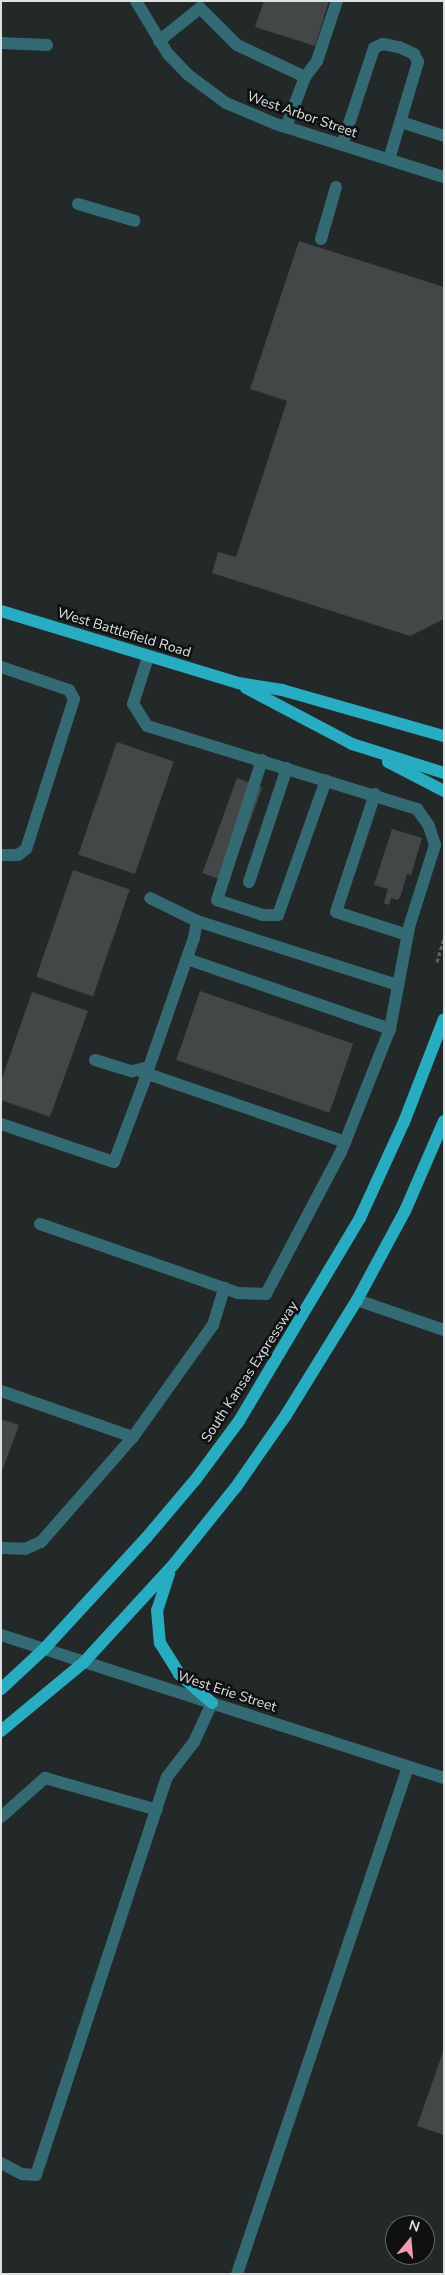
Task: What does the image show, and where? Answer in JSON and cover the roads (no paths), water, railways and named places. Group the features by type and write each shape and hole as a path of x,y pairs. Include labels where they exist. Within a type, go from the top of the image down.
{"main road":[{"name":"West Battlefield Road","path":"1,611 238,683 282,690 444,736"},
{"name":"West Battlefield Road","path":"238,683 352,744 444,774"},
{"path":"423,730 444,732"},
{"path":"352,744 444,791"},
{"name":"South Kansas Expressway","path":"1,1689 44,1649 196,1479 286,1348 360,1218 442,1022"},
{"path":"1,1731 84,1662 174,1564 236,1487 286,1415 357,1300 405,1211 444,1121"},
{"path":"174,1564 156,1610 160,1644 179,1674 212,1703"}],"street":[{"name":"West Arbor Street","path":"136,1 159,41 187,74 214,95 249,114 444,177"},
{"path":"286,127 305,77 317,61 336,1"},
{"path":"159,41 200,8 237,44 305,77"},
{"path":"1,42 47,44"},
{"path":"342,145 374,48 382,44 414,54 418,62 389,159"},
{"path":"401,122 444,136"},
{"path":"321,239 336,187"},
{"path":"78,204 135,221"},
{"path":"40,1224 224,1288 266,1294 272,1288 345,1142 390,1029 407,935 436,845 429,826 418,809 375,794 147,726 133,704 148,657"},
{"path":"1,667 68,690 74,699 26,849 18,855 1,855"},
{"path":"262,760 217,900 262,915 278,915 326,780"},
{"path":"249,882 287,768"},
{"path":"375,794 336,912 407,935"},
{"path":"150,898 197,921 398,985"},
{"path":"1,1124 114,1162 144,1073 148,1067 187,960 197,921"},
{"path":"187,960 390,1029"},
{"path":"95,1060 144,1073 345,1142"},
{"path":"1,1548 25,1549 41,1542 132,1437 213,1325 224,1288"},
{"path":"357,1300 444,1330"},
{"path":"1,1391 132,1437"},
{"name":"West Erie Street","path":"1,1635 444,1778"},
{"path":"1,2163 22,2174 36,2175 168,1777 194,1742 212,1703"},
{"path":"237,2274 408,1767"},
{"path":"1,1816 45,1778 157,1810"}]}
